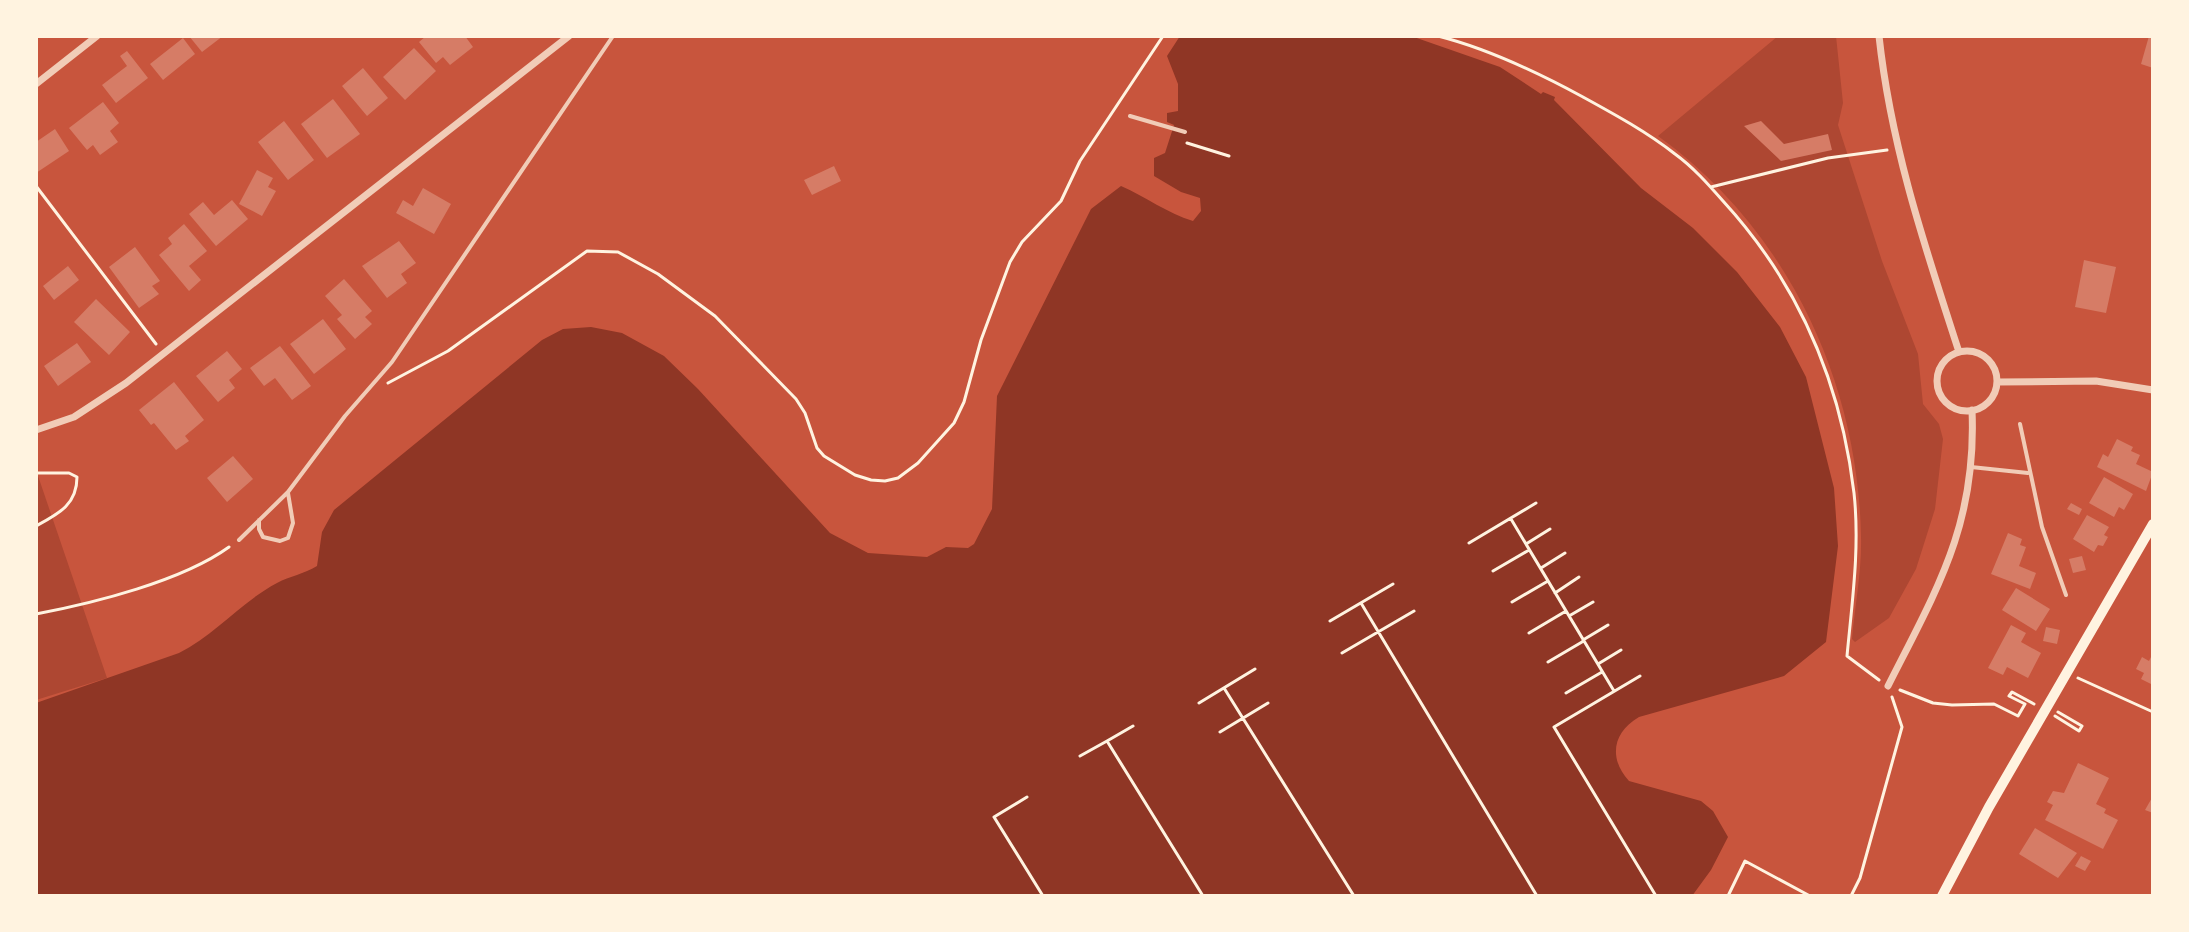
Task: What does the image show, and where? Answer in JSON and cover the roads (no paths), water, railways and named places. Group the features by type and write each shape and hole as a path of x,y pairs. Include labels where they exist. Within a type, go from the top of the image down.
{"main road":[{"path":"1942,896 1989,807 2153,524"}],"street":[{"path":"36,84 97,36"},
{"path":"36,430 86,410 163,354 569,36"},
{"path":"1879,36 1897,149 1920,233 1959,352"},
{"path":"1975,351 1984,356 1991,363 1997,382 1990,401 1972,410 1953,408 1939,394 1940,366 1959,352 1975,351"},
{"path":"1997,382 2096,381 2153,390"},
{"path":"1888,686 1956,545 1968,497 1972,410"}],"lane":[{"path":"239,540 288,492 345,416 392,362 613,36"},
{"path":"1130,116 1185,132"},
{"path":"2020,424 2042,527 2066,595"},
{"path":"1971,467 2029,474"},
{"path":"259,520 263,537 271,541 288,538 293,523 288,492"}]}
